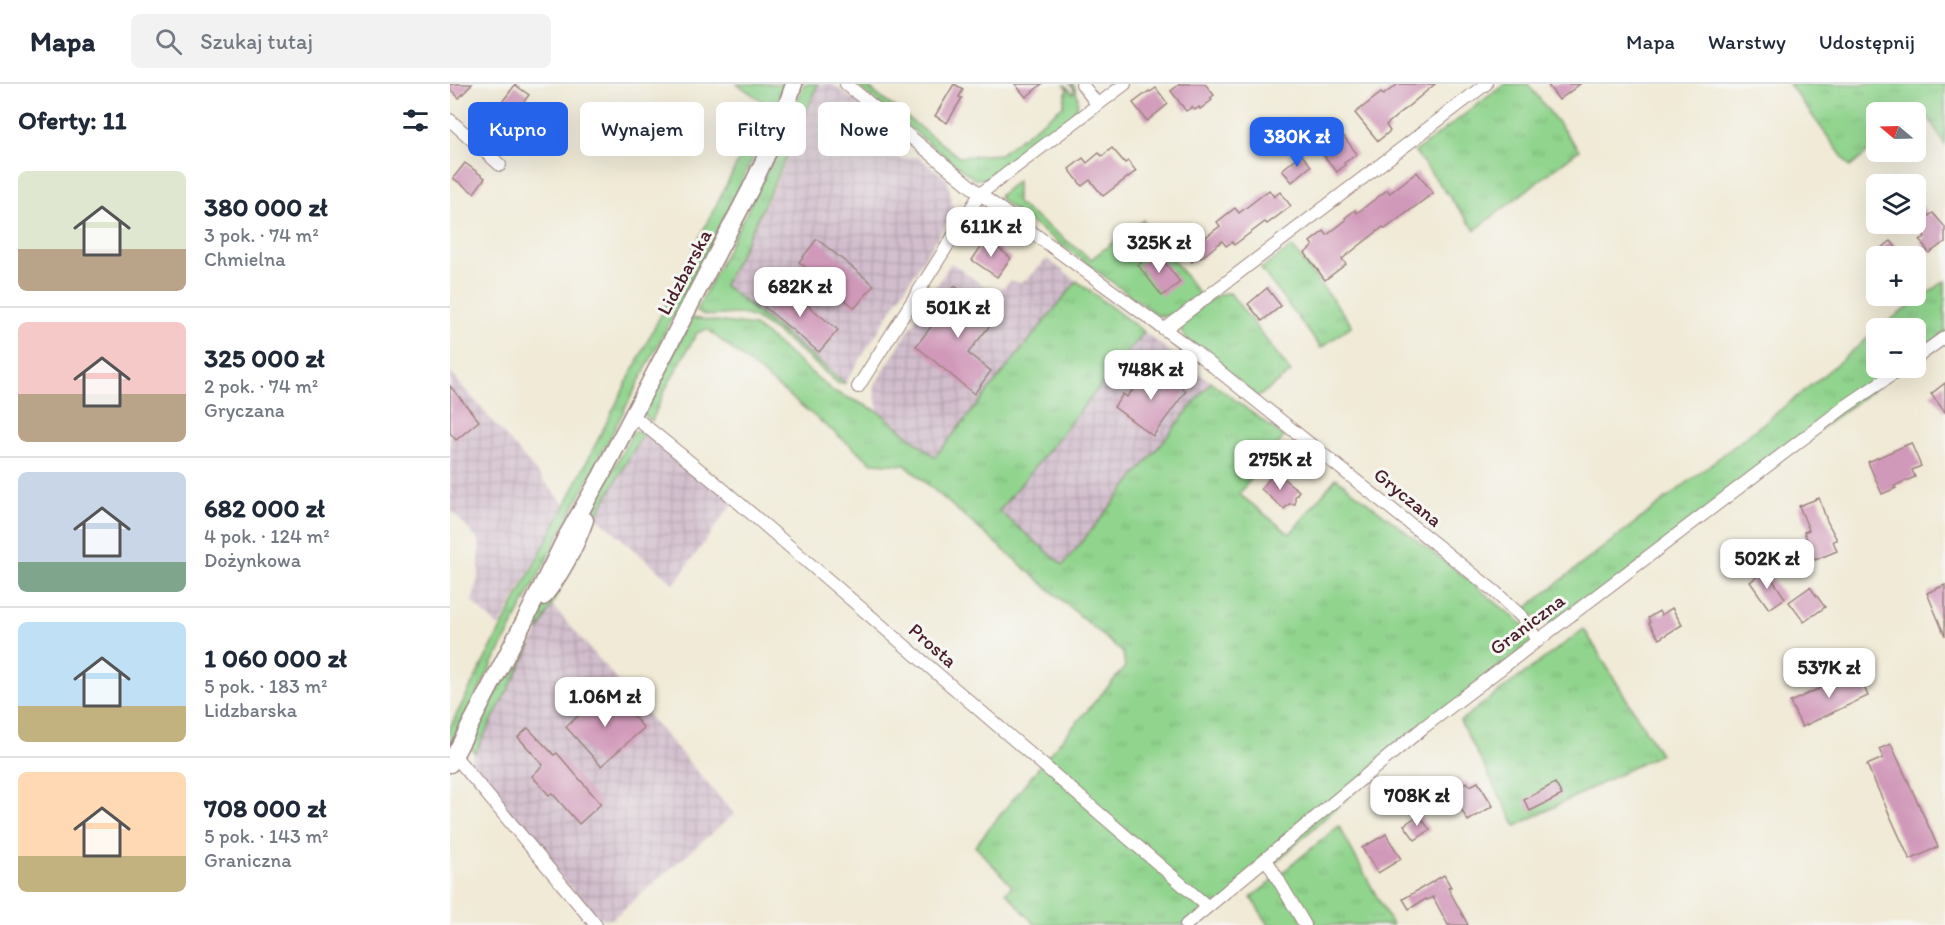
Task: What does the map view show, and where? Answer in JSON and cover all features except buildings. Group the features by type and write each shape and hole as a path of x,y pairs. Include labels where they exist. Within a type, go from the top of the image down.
{"main road":[{"name":"Lidzbarska","path":"452,761 561,546 601,476 750,190 777,133 794,84"}],"street":[{"name":"Gryczana","path":"846,84 980,194 1165,329 1494,591 1522,617 1538,641"},
{"path":"1082,84 1097,104"},
{"path":"858,387 980,194 1125,84"},
{"path":"1165,329 1486,84"},
{"path":"450,120 500,165"},
{"path":"1926,351 1945,338"},
{"name":"Graniczna","path":"1186,925 1424,728 1846,406 1887,378"},
{"name":"Prosta","path":"632,415 717,484 1207,906"},
{"path":"452,761 459,761 596,925"},
{"path":"1266,859 1305,925"}],"shaded area":[{"path":"818,84 832,84 856,102 818,102 818,156 896,156 900,159 918,157 947,179 954,211 845,383 724,285 789,156 806,156 806,115"},
{"path":"1047,259 1077,281 935,457 878,411 874,386 951,263 993,292 1011,281 1020,283 1027,279"},
{"path":"1144,332 1211,382 1063,566 998,511"},
{"path":"450,372 565,505 499,627 472,602 479,574 480,542 450,509"},
{"path":"644,432 734,501 674,584 596,516"},
{"path":"552,605 734,814 612,919 595,917 468,766"}],"green space":[{"path":"737,84 785,84 778,102 764,102"},
{"path":"804,84 818,84 806,112 806,102 797,102"},
{"path":"855,84 864,84 886,102 878,102"},
{"path":"1064,84 1073,93 1075,91 1070,84 1073,84 1077,93 1078,102 1070,118 989,179 974,179 910,128 910,120 959,157 1000,154 1063,106 1067,89"},
{"path":"1505,84 1528,84 1579,150 1475,230 1415,152"},
{"path":"1789,84 1945,84 1945,145 1926,116 1926,102 1866,102 1866,154 1850,167"},
{"path":"741,156 754,156 450,746 450,727"},
{"path":"775,156 787,156 724,285 845,383 839,384 794,345 757,319 740,314 714,316 696,311"},
{"path":"1017,181 1017,203 1091,259 1143,220 1200,295 1175,313 1157,315 1002,201 999,196"},
{"path":"1292,247 1352,325 1321,348 1261,269"},
{"path":"1077,281 1144,332 999,511 1063,565 1211,382 1284,437 1239,494 1290,534 1336,478 1532,632 1534,640 1429,724 1274,864 1197,925 1035,925 1006,892 1012,886 975,846 1052,751 1125,667 1123,653 905,465 872,463 707,329 697,333 665,390 652,421 643,411 692,318 754,326 833,391 878,411 935,457"},
{"path":"1945,281 1945,336 1926,350 1926,318 1893,318 1910,306 1926,306 1926,295"},
{"path":"1230,293 1291,372 1258,397 1188,340 1181,331 1182,324 1198,309 1217,296"},
{"path":"1866,339 1866,378 1889,378 1560,623 1541,620 1525,609 1790,402"},
{"path":"633,432 644,432 596,516 539,631 537,616 582,539 600,494"},
{"path":"1584,629 1660,754 1516,826 1460,721"},
{"path":"531,646 475,753 469,746 517,653 523,647"},
{"path":"1339,826 1392,925 1269,925 1251,898"}]}
